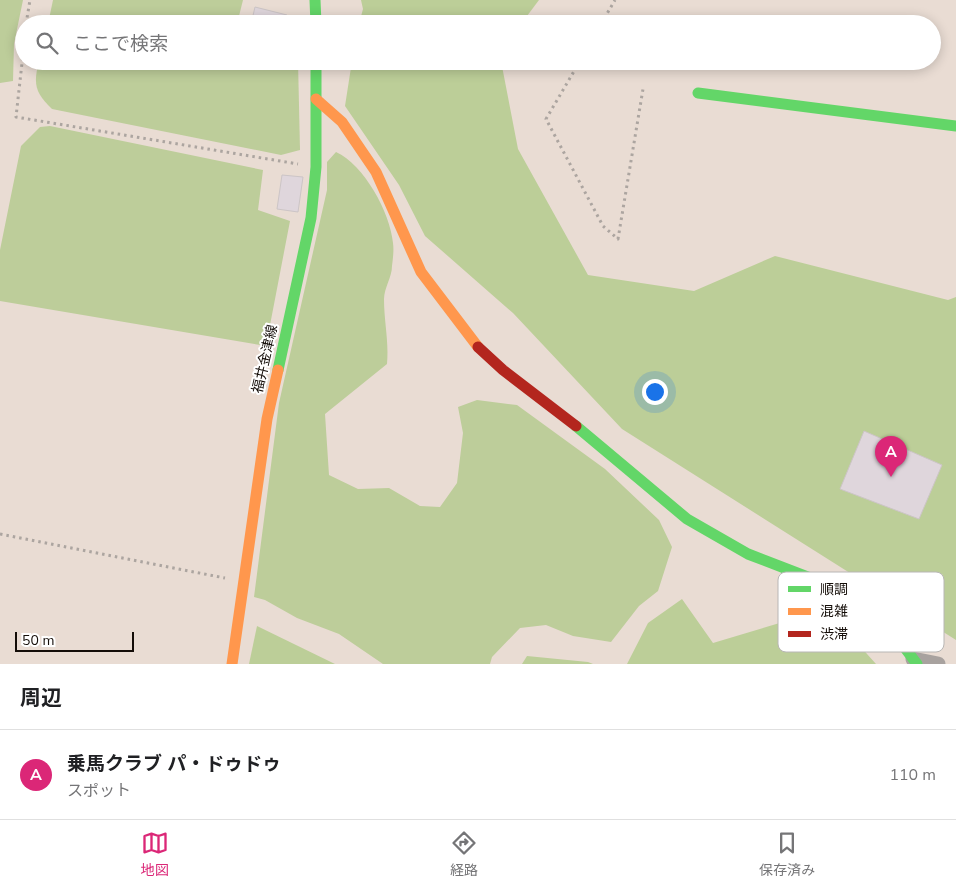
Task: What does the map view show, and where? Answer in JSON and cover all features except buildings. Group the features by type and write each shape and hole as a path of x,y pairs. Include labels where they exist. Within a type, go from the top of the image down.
{"street":[{"path":"315,0 316,15"},
{"name":"福井金津線","path":"232,664 267,419 311,218 316,167 316,70"},
{"path":"698,92 956,126"},
{"path":"316,99 342,122 376,172 421,272 479,348 687,519 748,554 795,572"},
{"path":"915,661 938,664"}],"path":[{"path":"28,15 30,0"},
{"path":"606,15 615,0"},
{"path":"21,70 16,117 316,167"},
{"path":"575,70 546,118 603,226 618,239 643,89"},
{"path":"0,534 243,581"}],"green space":[{"path":"0,0 23,0 20,15 15,15 13,81 0,83"},
{"path":"53,0 243,0 239,15 50,15"},
{"path":"361,0 539,0 528,15 361,15 363,9"},
{"path":"37,70 298,70 300,150 281,155 52,109 39,93 36,76"},
{"path":"351,70 503,70 518,149 588,275 694,291 775,256 948,300 956,297 956,640 944,632 944,572 848,572 622,429 513,313 425,236 399,185 345,106"},
{"path":"50,126 263,170 258,210 290,221 266,346 0,301 0,250 21,146 40,127"},
{"path":"336,152 356,167 374,191 387,218 391,231 393,251 392,270 384,299 387,364 325,414 329,475 358,489 389,488 420,506 440,507 457,483 463,433 458,407 477,400 517,405 605,469 659,520 672,547 658,591 639,606 611,642 573,636 546,625 520,628 492,657 490,664 383,664 339,634 297,618 265,600 254,597 279,403 327,190 327,162"},
{"path":"682,599 713,643 778,624 778,652 865,652 876,664 627,664 648,623"},
{"path":"257,626 335,664 249,664"},
{"path":"527,656 588,662 593,664 522,664"}],"traffic: fast":[{"path":"315,0 316,15"},
{"path":"278,370 311,218 316,167 316,70"},
{"path":"698,93 956,126"},
{"path":"576,426 687,519 748,554 795,572"},
{"path":"908,652 917,664"}],"traffic: slow":[{"path":"316,99 342,122 376,172 421,272 478,347"},
{"path":"232,664 267,419 278,370"}],"traffic: jam":[{"path":"478,347 503,370 576,426"}],"place":[{"name":"乗馬クラブ パ・ドゥドゥ","path":"891,477"}]}
